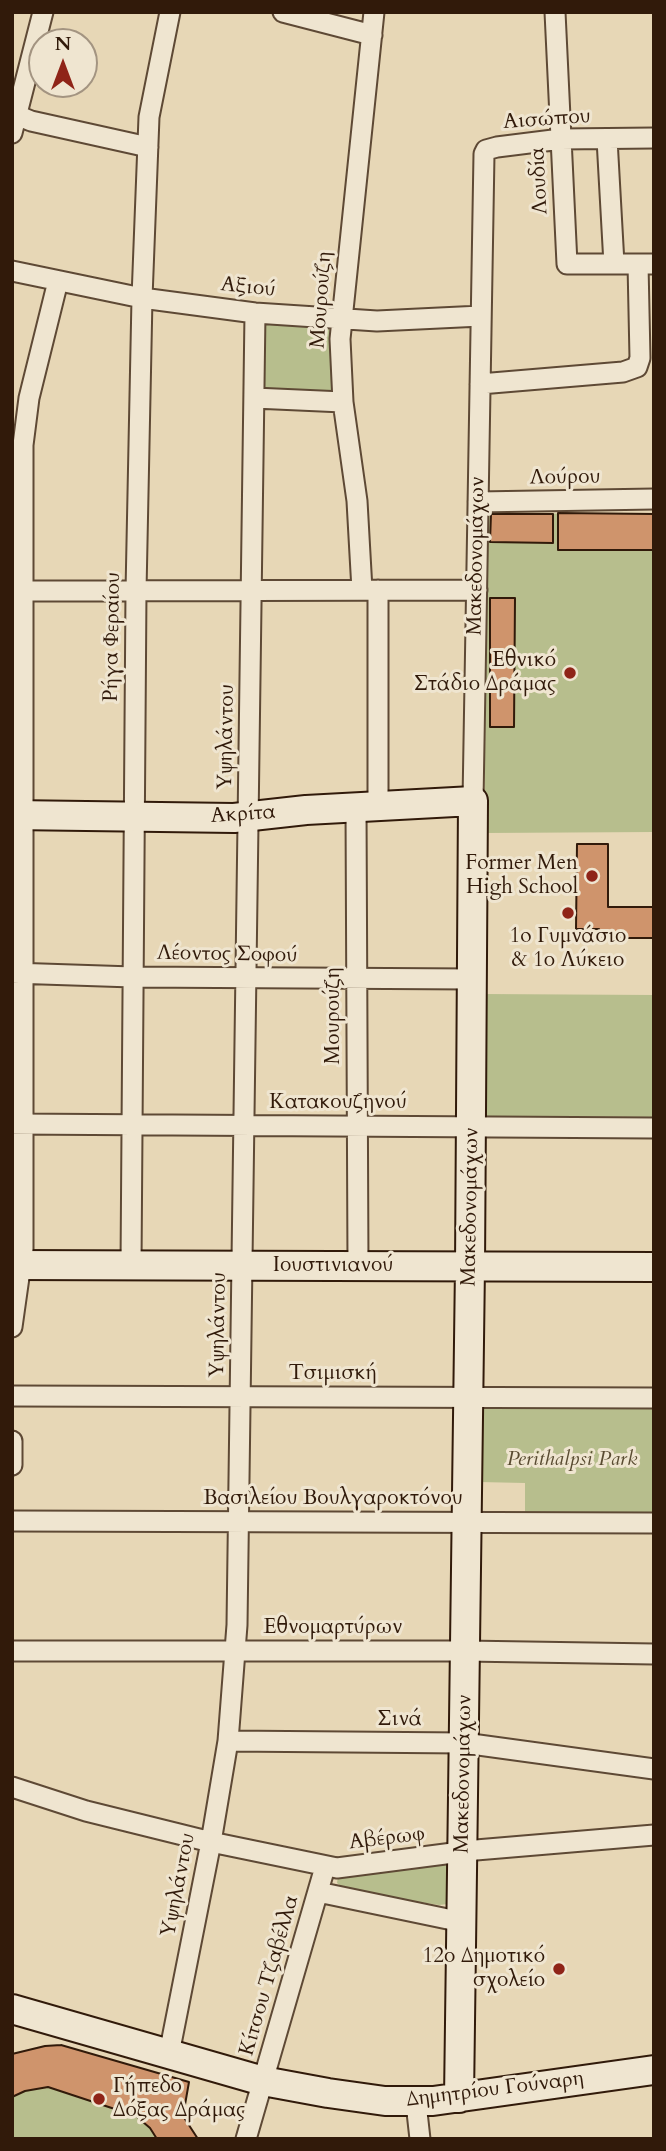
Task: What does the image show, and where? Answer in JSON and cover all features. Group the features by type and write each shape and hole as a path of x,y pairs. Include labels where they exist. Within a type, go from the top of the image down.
{"street":[{"path":"43,12 14,120 28,120 148,147"},
{"name":"Ρήγα Φεραίου","path":"131,1265 136,591 142,298 150,110 170,12"},
{"path":"283,12 372,35"},
{"name":"Μουρούζη","path":"358,1266 356,979 367,807 370,590 343,402 340,352 374,12"},
{"name":"Λουδία","path":"555,12 567,264 614,264"},
{"name":"Αισώπου","path":"481,316 485,152 497,147 561,139 654,138"},
{"path":"480,384 623,372 637,367 640,358 646,264 614,264 607,139"},
{"name":"Αξιού","path":"12,271 142,298 255,313 342,320 414,321 481,316"},
{"path":"12,1327 17,1265 18,728 23,591 22,472 26,420 58,281"},
{"name":"Υψηλάντου","path":"169,2054 228,1741 236,1651 255,313"},
{"name":"Μακεδονομάχων","path":"459,2098 481,316"},
{"path":"254,398 343,402"},
{"name":"Λούρου","path":"478,502 654,499"},
{"path":"23,591 477,590"},
{"path":"12,783 18,728"},
{"name":"Ακρίτα","path":"18,815 234,818 473,801"},
{"name":"Λέοντος Σοφού","path":"18,974 472,979"},
{"name":"Κατακουζηνού","path":"18,1124 654,1128"},
{"name":"Ιουστινιανού","path":"17,1265 654,1267"},
{"name":"Τσιμισκή","path":"12,1396 654,1398"},
{"path":"12,1441 12,1465"},
{"name":"Βασιλείου Βουλγαροκτόνου","path":"12,1521 654,1523"},
{"name":"Εθνομαρτύρων","path":"12,1651 465,1651 654,1654"},
{"name":"Σινά","path":"228,1741 464,1743 654,1769"},
{"name":"Αβέρωφ","path":"12,1787 86,1811 326,1867 346,1868 463,1852 654,1835"},
{"name":"Κίτσου Τζαβέλλα","path":"246,2139 326,1867"},
{"path":"318,1892 462,1922"},
{"name":"Δημητρίου Γούναρη","path":"12,2009 263,2081 328,2093 416,2103 654,2070"},
{"path":"416,2103 420,2139"}],"green space":[{"path":"263,321 332,327 336,396 262,394"},
{"name":"Εθνικό Στάδιο Δράμας","path":"654,513 654,832 484,833 488,514"},
{"path":"482,994 654,995 654,1117 482,1116"},
{"name":"Perithalpsi Park","path":"479,1408 654,1409 654,1514 525,1512 525,1483 479,1482"},
{"path":"443,1862 451,1864 448,1904 439,1905 347,1891 337,1883 338,1876"},
{"name":"Γήπεδο Δόξας Δράμας","path":"61,2045 189,2082 183,2116 198,2139 12,2139 12,2054"}],"building":[{"path":"558,513 654,514 654,550 558,550"},
{"path":"491,514 553,514 553,543 490,542"},
{"path":"490,598 515,598 514,727 490,727"},
{"name":"Former Men High School","path":"577,844 608,844 608,907 654,907 654,938 599,938 599,929 576,929"},
{"name":"Γήπεδο Δόξας Δράμας","path":"61,2045 189,2082 183,2116 198,2139 157,2139 150,2128 136,2116 48,2087 25,2091 12,2097 12,2054"}],"place":[{"name":"Εθνικό Στάδιο Δράμας","path":"570,673"},
{"name":"Former Men High School","path":"592,876"},
{"name":"1o Γυμνάσιο & 1ο Λύκειο","path":"568,913"},
{"name":"12ο Δημοτικό σχολείο","path":"559,1969"},
{"name":"Γήπεδο Δόξας Δράμας","path":"99,2099"}]}
